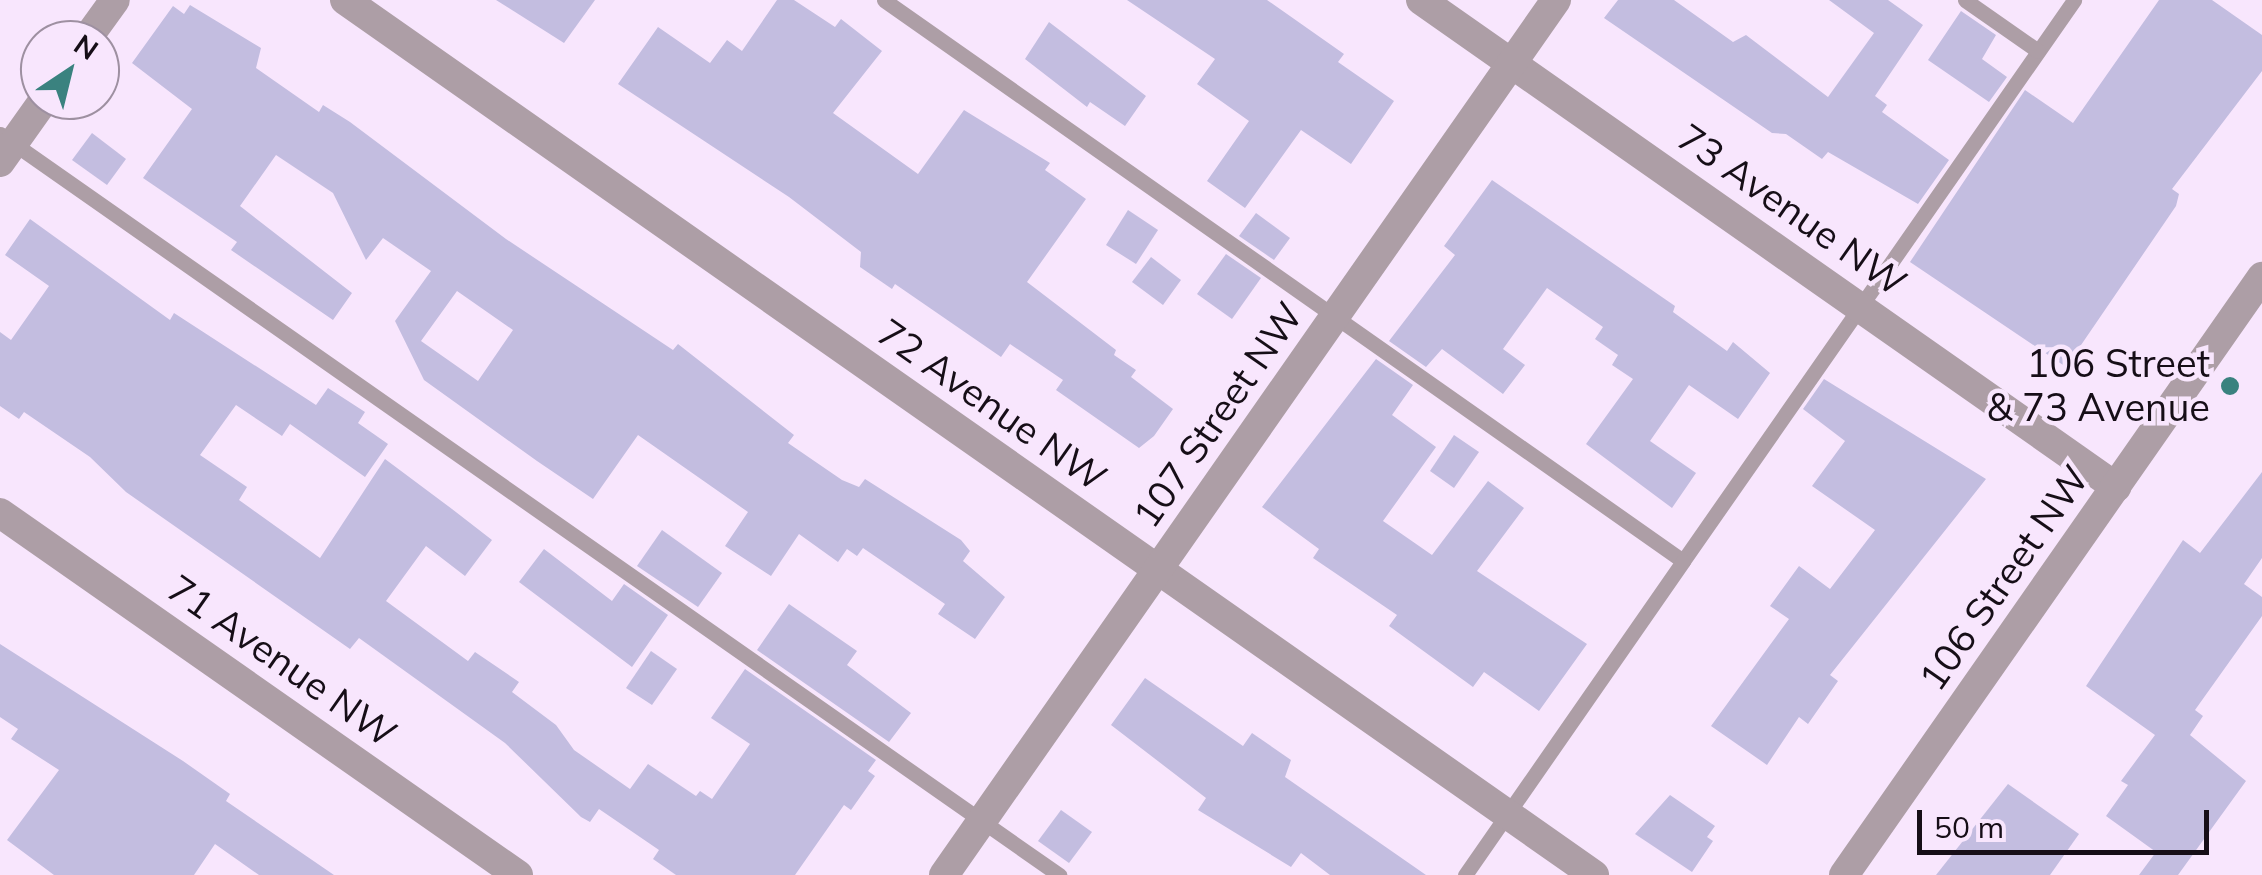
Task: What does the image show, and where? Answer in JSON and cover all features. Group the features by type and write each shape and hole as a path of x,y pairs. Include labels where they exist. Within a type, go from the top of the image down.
{"street":[{"name":"72 Avenue NW","path":"345,0 1594,875"},
{"name":"73 Avenue NW","path":"1421,0 2116,487"},
{"name":"107 Street NW","path":"944,875 1556,0"},
{"path":"5,146 27,120"},
{"name":"106 Street NW","path":"1844,875 2262,276"},
{"name":"71 Avenue NW","path":"0,513 518,875"}],"lane":[{"path":"884,0 1683,561"},
{"path":"1966,0 2038,51"},
{"path":"1464,875 2074,0"},
{"path":"5,146 1058,875"}],"building":[{"path":"496,0 595,0 564,43"},
{"path":"777,0 794,0 835,27 841,19 882,51 833,113 918,174 964,110 1050,163 1045,170 1086,199 1027,282 1116,350 1114,355 1136,370 1131,377 1173,409 1154,436 1139,448 1056,390 1063,380 1010,344 1001,357 895,284 892,289 860,267 861,252 789,197 618,84 658,27 710,63 727,40 742,51"},
{"path":"1127,0 1267,0 1344,54 1338,62 1394,101 1351,164 1301,130 1245,208 1207,181 1249,121 1197,84 1215,59"},
{"path":"1618,0 1674,0 1733,42 1746,35 1828,97 1874,33 1829,0 1888,0 1923,25 1875,96 1887,105 1882,112 1949,160 1918,204 1828,152 1822,159 1786,134 1772,133 1604,18"},
{"path":"2159,0 2212,0 2262,35 2262,71 2172,189 2179,194 2176,206 2066,367 1910,262 2025,90 2073,123"},
{"path":"190,5 261,48 256,68 319,112 323,105 350,122 506,239 673,350 678,344 794,435 788,443 842,480 859,487 865,479 961,540 970,551 963,561 1005,597 975,639 938,614 945,604 863,548 857,556 847,549 838,562 799,534 771,576 725,546 748,512 638,435 593,499 537,461 424,380 395,321 431,271 383,238 366,260 333,193 276,155 240,206 352,293 333,320 231,250 237,242 143,178 192,109 132,63 173,6 184,14","holes":["457,291 513,330 478,381 421,341"]},
{"path":"1961,11 1996,35 1982,59 2007,77 1989,102 1928,60"},
{"path":"1049,22 1146,96 1125,126 1090,102 1087,107 1025,59"},
{"path":"92,133 126,159 107,185 72,160"},
{"path":"1492,180 1675,306 1673,312 1727,351 1733,342 1770,373 1738,419 1689,385 1650,441 1696,473 1672,508 1586,444 1633,379 1612,365 1618,355 1595,339 1603,327 1547,288 1503,349 1525,365 1503,394 1442,349 1426,367 1389,341 1455,255 1444,246"},
{"path":"1128,210 1158,230 1136,264 1106,245"},
{"path":"1256,213 1290,238 1274,260 1239,236"},
{"path":"30,219 170,320 174,313 316,405 328,388 365,412 358,423 388,444 365,477 290,424 282,436 236,405 200,455 247,487 239,500 320,558 385,459 492,540 465,576 426,546 386,601 468,661 475,652 519,682 512,692 556,725 574,750 630,789 648,764 696,796 700,791 712,799 750,744 711,718 745,669 876,760 868,771 875,776 851,810 844,805 795,875 676,875 653,859 659,850 599,809 590,822 581,817 505,743 359,638 350,649 126,492 90,457 24,412 19,419 0,406 0,332 11,340 49,286 5,255"},
{"path":"1226,254 1261,278 1232,319 1197,294"},
{"path":"1151,257 1181,280 1163,305 1132,282"},
{"path":"1376,359 1413,385 1392,415 1436,447 1383,521 1432,555 1488,481 1524,508 1477,571 1587,644 1539,711 1484,672 1473,687 1389,626 1397,615 1313,558 1319,549 1262,507"},
{"path":"1824,379 1986,479 1830,675 1838,681 1808,724 1799,717 1767,765 1711,726 1789,619 1770,606 1799,566 1830,589 1875,530 1812,486 1845,441 1803,409"},
{"path":"1454,435 1479,452 1454,488 1430,471"},
{"path":"2262,472 2262,558 2244,584 2262,597 2262,616 2195,710 2203,716 2190,735 2246,781 2178,875 2139,875 2156,852 2106,816 2128,785 2121,781 2155,735 2086,686 2183,540 2200,553"},
{"path":"662,530 722,573 698,607 637,566"},
{"path":"544,549 612,601 624,584 668,615 632,667 519,582"},
{"path":"789,604 857,651 847,665 911,713 889,742 757,650"},
{"path":"0,644 183,761 230,794 226,801 334,875 259,875 215,844 194,875 54,875 7,840 59,770 11,739 18,729 0,717"},
{"path":"651,651 677,669 652,705 626,688"},
{"path":"1145,678 1243,746 1252,733 1291,760 1285,777 1426,875 1330,875 1301,853 1291,867 1198,810 1206,798 1111,725"},
{"path":"2008,784 2079,834 2050,875 1936,875"},
{"path":"1670,795 1715,826 1707,837 1713,841 1692,872 1635,834"},
{"path":"1061,810 1092,832 1069,863 1038,841"}],"place":[{"name":"106 Street & 73 Avenue","path":"2230,386"}]}
